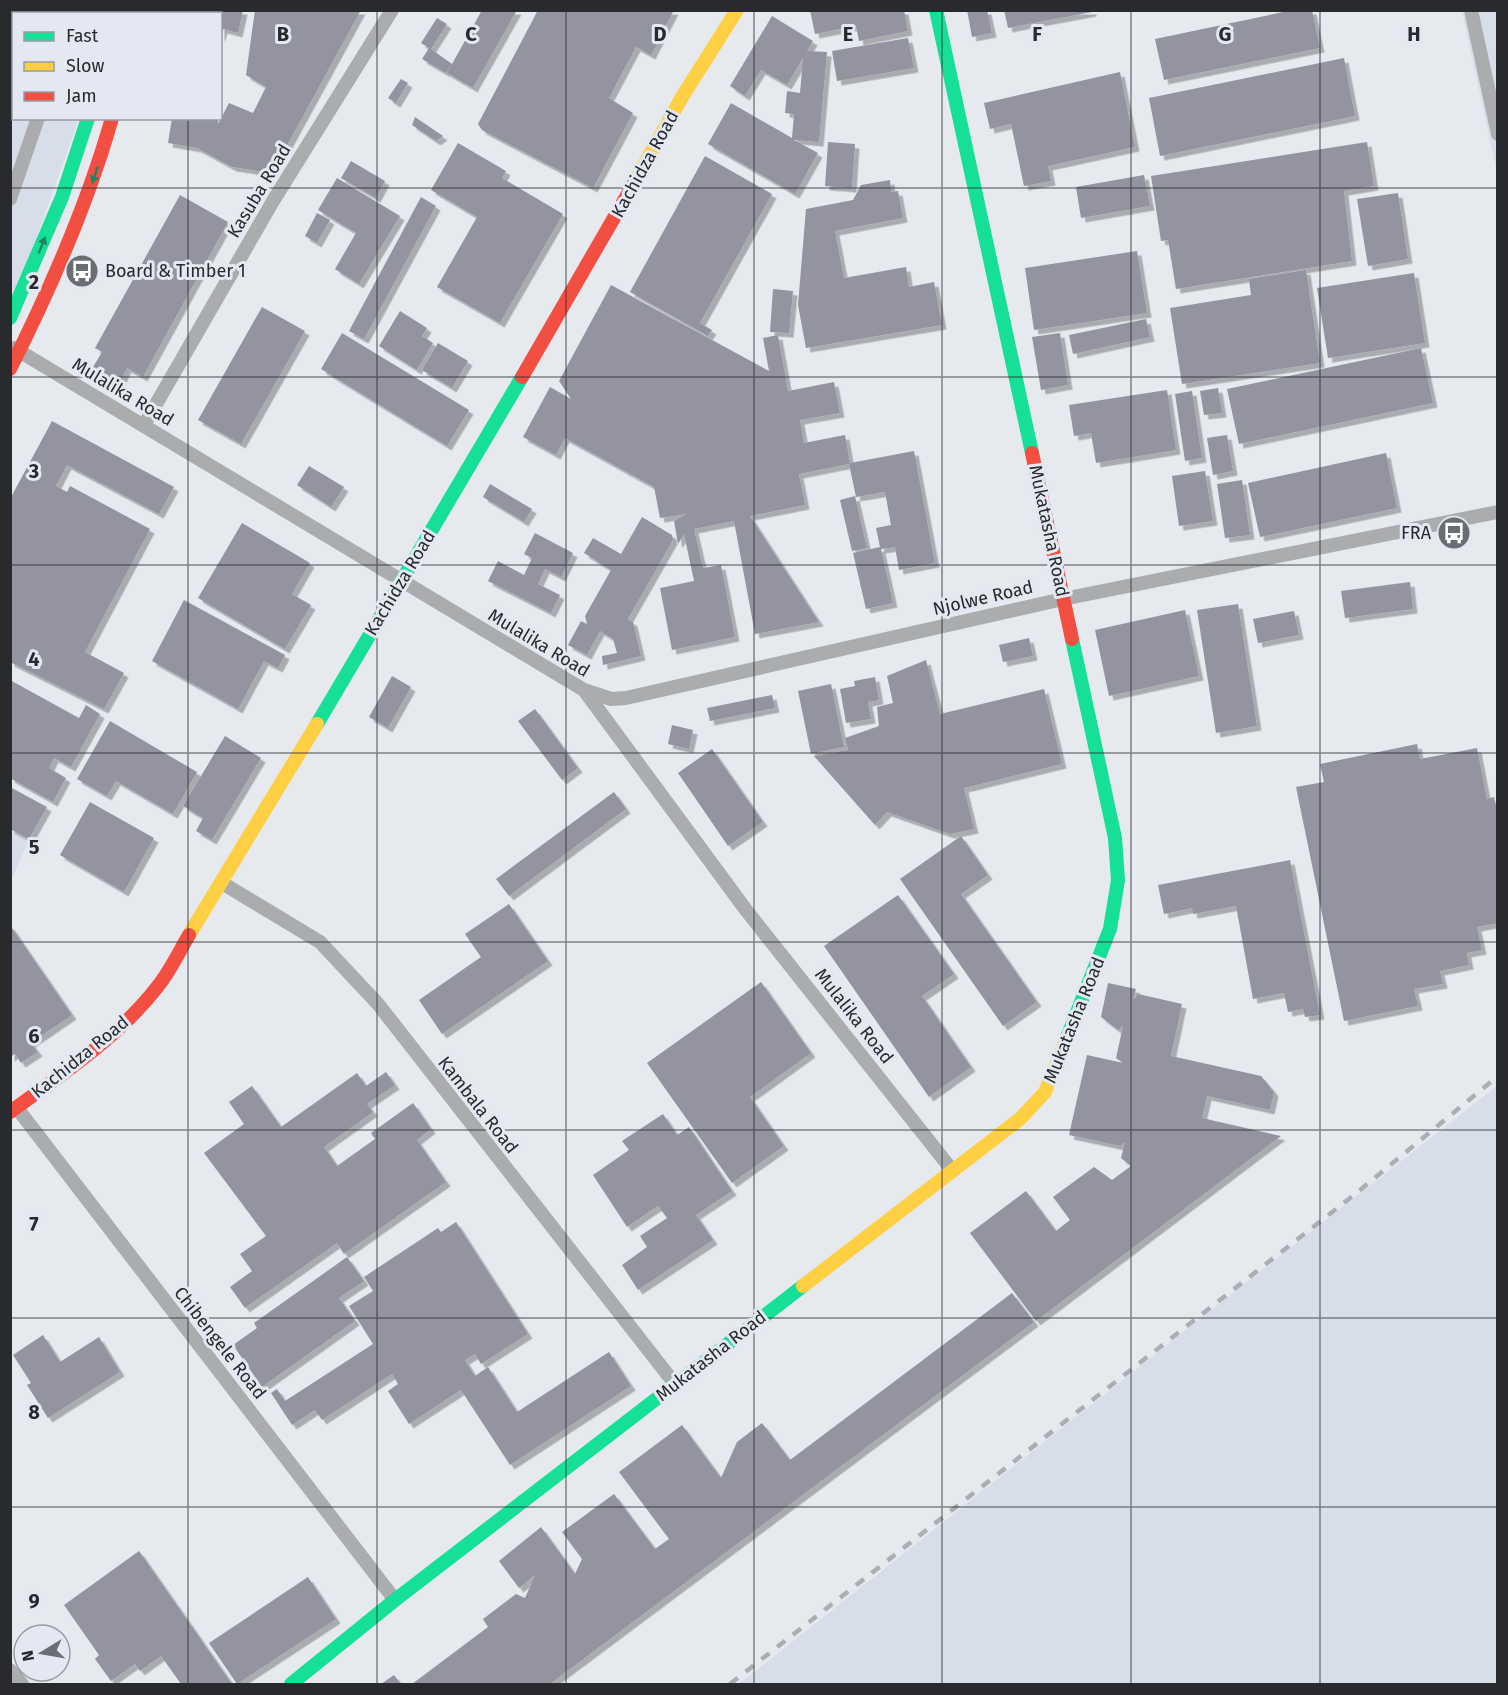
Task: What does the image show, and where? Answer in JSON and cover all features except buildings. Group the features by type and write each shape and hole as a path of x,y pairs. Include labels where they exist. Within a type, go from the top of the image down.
{"street":[{"name":"Kasuba Road","path":"144,425 273,201 392,10"},
{"name":"Kachidza Road","path":"14,1110 69,1070 128,1020 158,986 402,583 602,242 682,97 737,10"},
{"name":"Mukatasha Road","path":"291,1684 395,1600 1021,1118 1045,1092 1110,929 1118,880 1115,838 936,10"},
{"path":"1471,10 1497,134"},
{"path":"10,199 37,120"},
{"path":"10,318 62,197 87,120"},
{"path":"10,369 15,349 81,213 111,120"},
{"name":"Mulalika Road","path":"15,349 584,690 746,910 952,1170"},
{"name":"Njolwe Road","path":"584,690 611,699 626,698 1063,599 1497,512"},
{"name":"Kambala Road","path":"222,883 320,942 378,1004 675,1384"},
{"name":"Chibengele Road","path":"14,1110 395,1600"},
{"path":"10,1670 22,1684"}],"shaded area":[{"path":"11,11 116,11 12,12 12,120 79,120 11,308"},
{"path":"1462,11 1497,11 1497,173"},
{"path":"10,830 29,841 11,880 10,880"},
{"path":"1497,1086 1497,1684 739,1684 1197,1321"}],"railway":[{"path":"730,1684 1354,1195 1498,1076"}],"traffic: fast":[{"path":"936,10 1032,453"},
{"path":"10,318 62,197 87,120"},
{"path":"317,724 522,377"},
{"path":"1064,1045 1110,929 1118,880 1115,838 1072,639"},
{"path":"291,1684 395,1600 803,1286"}],"traffic: slow":[{"path":"633,185 682,97 737,10"},
{"path":"189,935 317,724"},
{"path":"803,1286 1021,1118 1045,1092 1064,1045"}],"traffic: jam":[{"path":"10,369 40,308 80,215 111,120"},
{"path":"522,377 633,185"},
{"path":"1032,453 1072,639"},
{"path":"10,1112 69,1069 126,1022 143,1005 162,980 189,935"}],"place":[{"name":"Board & Timber 1","path":"82,271"},
{"name":"FRA","path":"1454,533"}]}
